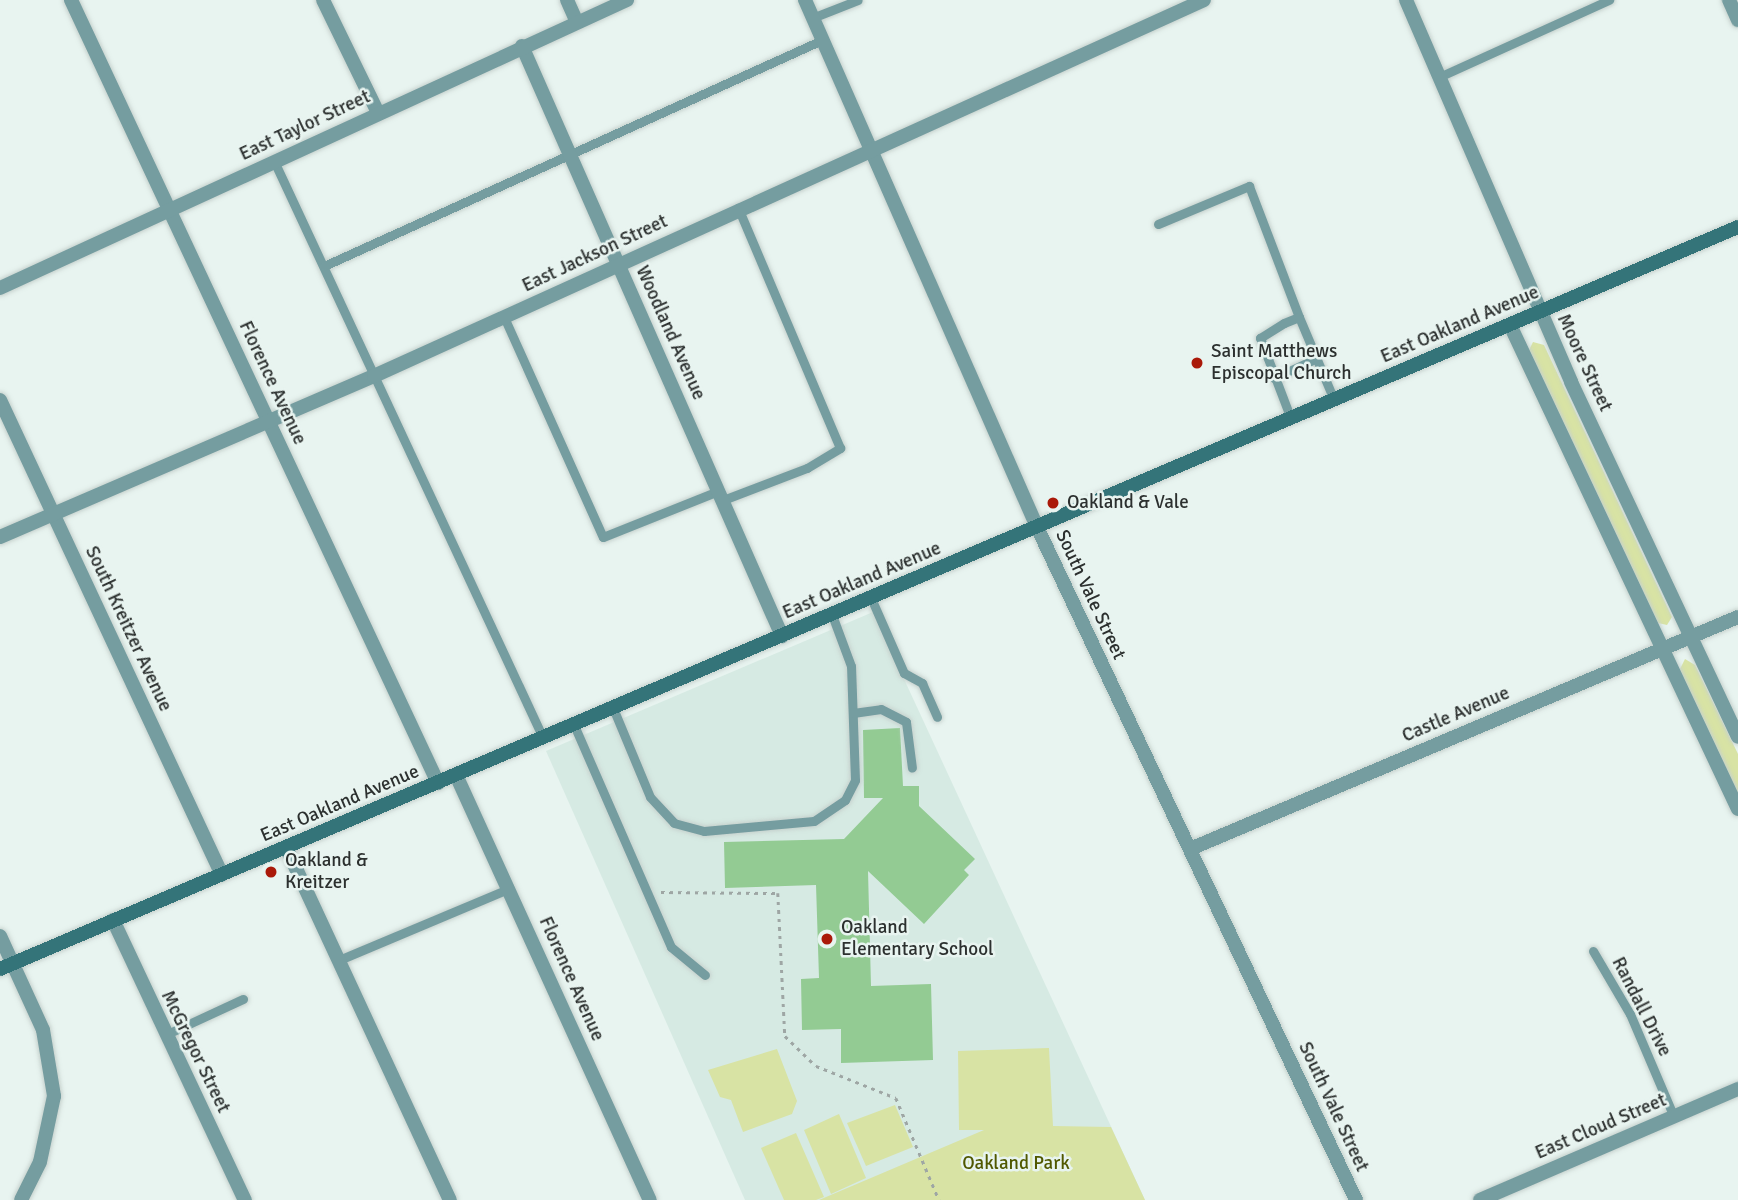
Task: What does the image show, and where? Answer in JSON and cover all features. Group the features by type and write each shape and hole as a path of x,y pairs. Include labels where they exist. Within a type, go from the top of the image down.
{"main road":[{"name":"East Oakland Avenue","path":"6,967 1738,227"}],"street":[{"name":"Florence Avenue","path":"71,0 438,783"},
{"path":"323,0 377,113"},
{"path":"567,0 577,22"},
{"name":"East Taylor Street","path":"0,288 627,0"},
{"name":"South Vale Street","path":"805,0 1037,527 1356,1200"},
{"name":"East Jackson Street","path":"0,537 374,376 738,208 1204,0"},
{"name":"Moore Street","path":"1406,0 1540,312 1693,635 1738,737"},
{"path":"1729,0 1738,20"},
{"name":"Woodland Avenue","path":"522,46 782,636"},
{"path":"1510,325 1738,809"},
{"name":"South Kreitzer Avenue","path":"0,400 222,875"},
{"name":"Castle Avenue","path":"1190,849 1738,617"},
{"name":"Florence Avenue","path":"456,775 650,1200"},
{"path":"286,848 450,1200"},
{"name":"McGregor Street","path":"113,920 244,1200"},
{"path":"0,936 6,967 43,1030 54,1096 40,1162 21,1200"},
{"name":"East Cloud Street","path":"1480,1200 1738,1089"}],"lane":[{"path":"813,18 858,0"},
{"path":"1439,77 1609,0"},
{"path":"324,266 822,40"},
{"path":"274,161 543,738"},
{"path":"1158,224 1249,186 1334,400"},
{"path":"504,317 603,537 720,495 807,468 840,447 738,208"},
{"path":"1291,419 1260,338 1299,317"},
{"path":"1274,378 1317,358"},
{"path":"871,598 904,673 922,683 937,717"},
{"path":"613,708 652,802 674,823 704,831 802,825 835,809 855,780 851,666 832,615"},
{"path":"853,713 881,709 906,722 912,768"},
{"path":"574,725 671,947 705,975"},
{"path":"339,960 508,889"},
{"name":"Randall Drive","path":"1593,951 1630,1014 1674,1117"},
{"path":"165,1035 243,999"}],"path":[{"path":"647,893 778,893 785,1036 816,1066 896,1098 939,1200"}],"shaded area":[{"name":"Oakland Elementary School","path":"873,612 1145,1200 745,1200 546,751"}],"green space":[{"path":"1533,342 1544,345 1672,617 1667,625 1658,623 1529,350"},
{"path":"1685,659 1695,665 1738,754 1738,796 1679,671"},
{"name":"Oakland Park","path":"1049,1048 1053,1126 1111,1127 1145,1200 819,1200 984,1130 959,1130 958,1051"},
{"path":"777,1049 797,1101 792,1114 743,1132 731,1100 720,1097 708,1070"},
{"path":"895,1105 913,1147 866,1166 847,1123"},
{"path":"839,1114 866,1178 831,1194 804,1130"},
{"path":"796,1133 824,1197 816,1200 784,1200 761,1148"}],"building":[{"name":"Oakland Elementary School","path":"900,728 903,786 919,786 919,806 975,859 964,870 969,875 924,924 868,871 871,986 931,984 933,1060 841,1063 841,1029 802,1030 801,979 819,978 816,885 725,888 724,842 844,839 883,798 864,798 863,730"}],"place":[{"name":"Saint Matthews Episcopal Church","path":"1197,363"},
{"name":"Oakland & Vale","path":"1053,503"},
{"name":"Oakland & Kreitzer","path":"271,872"},
{"name":"Oakland Elementary School","path":"827,939"}]}
